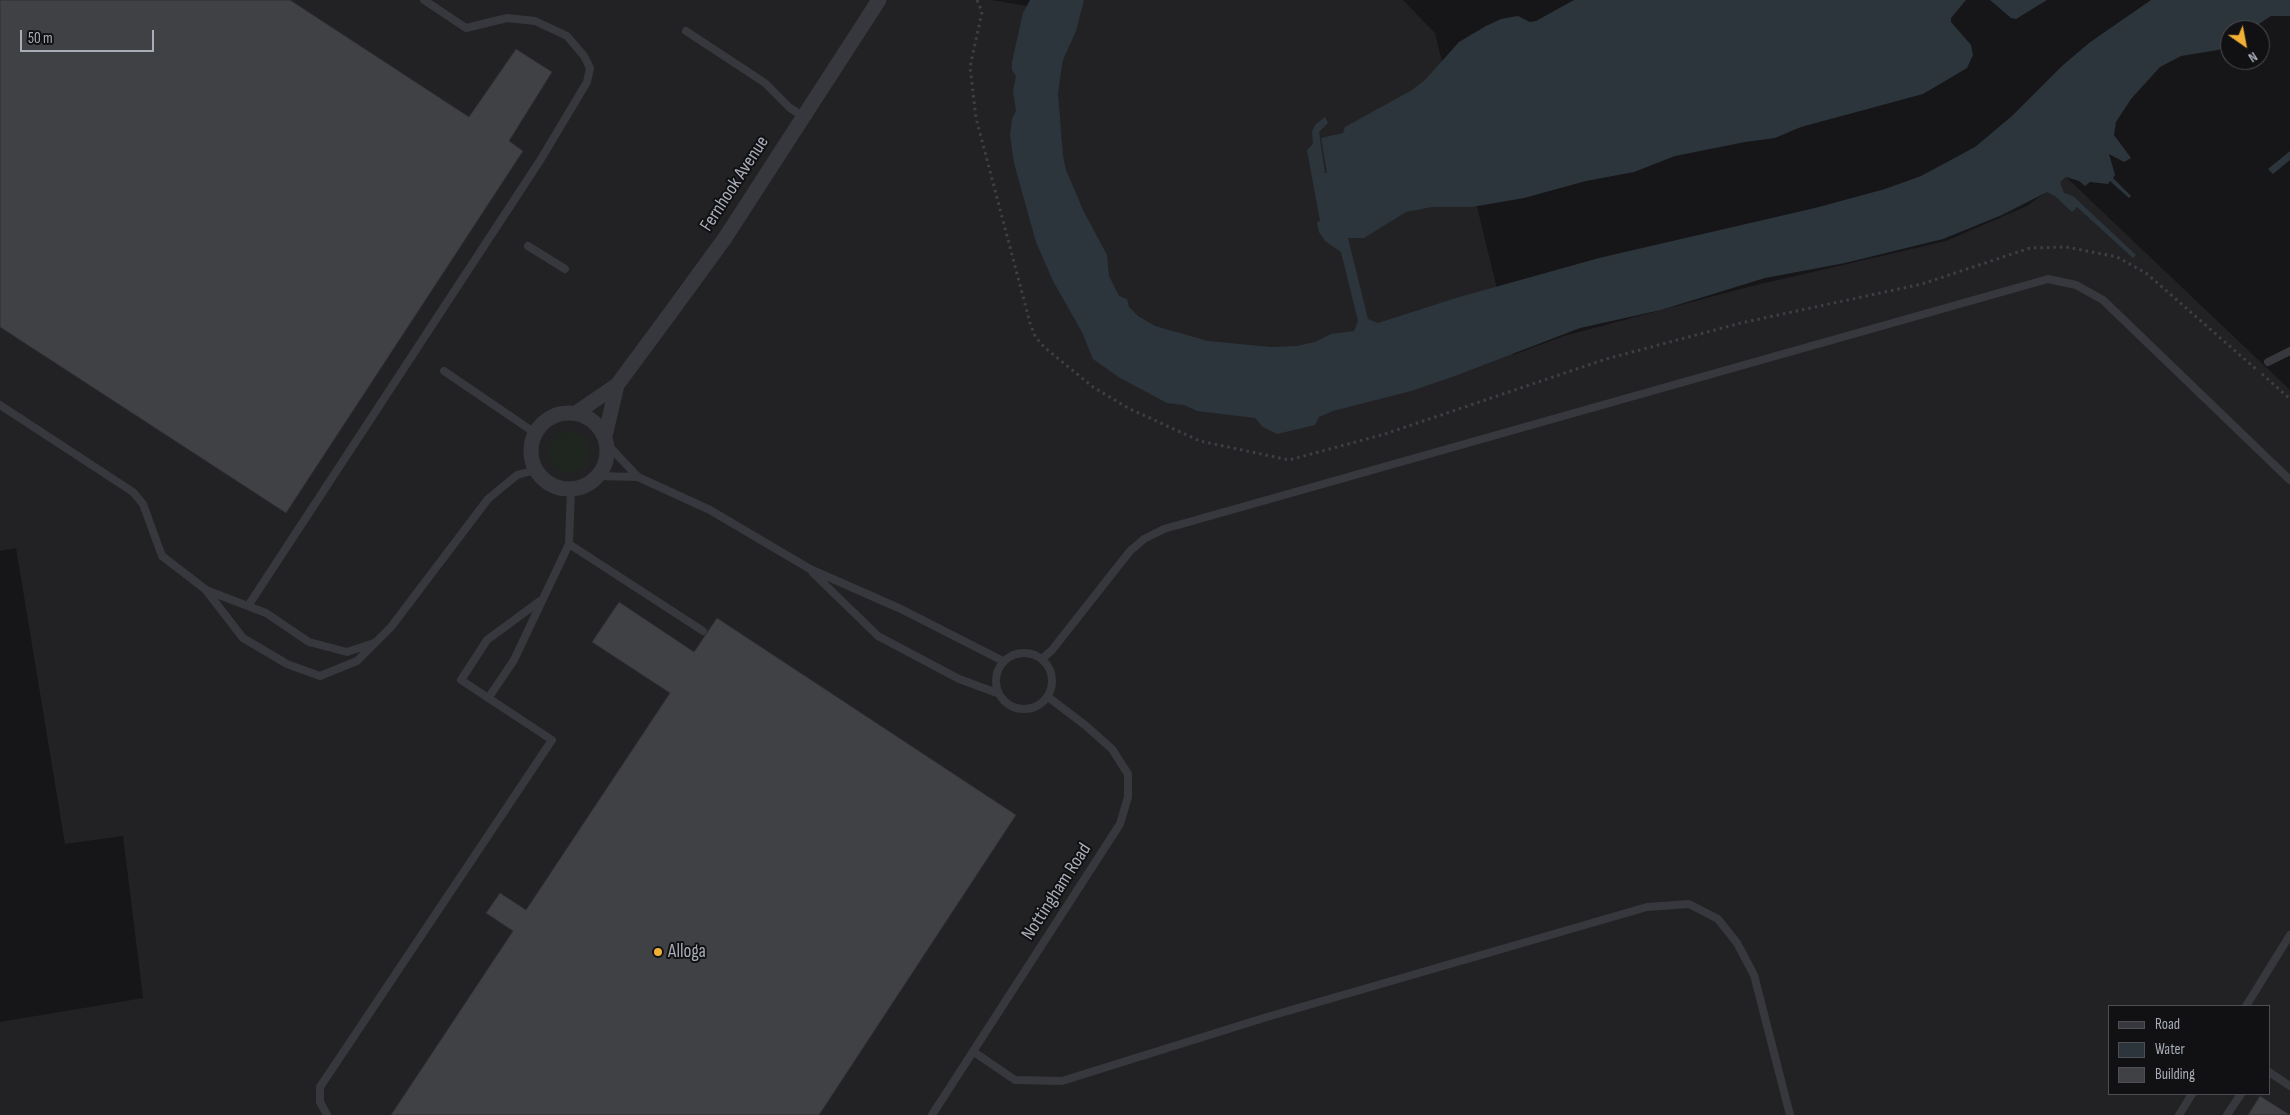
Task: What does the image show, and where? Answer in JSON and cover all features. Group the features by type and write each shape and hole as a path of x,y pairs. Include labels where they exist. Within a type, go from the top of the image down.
{"street":[{"name":"Fernhook Avenue","path":"576,413 618,385 725,238 879,0"},
{"name":"Fernhook Avenue","path":"606,440 618,385"},
{"path":"564,412 576,413 588,417 598,425 606,440 608,456 598,476 590,483 571,490 554,487 547,483 536,470 531,448 535,433 542,423 552,416 564,412"}],"lane":[{"path":"248,606 542,159 587,82 590,68 584,56 567,36 535,21 507,18 483,26 466,28 424,0"},
{"path":"686,31 765,83 790,108 803,116"},
{"path":"528,246 565,269"},
{"path":"1042,659 1052,650 1130,551 1144,539 1164,529 2048,279 2076,285 2103,300 2290,480"},
{"path":"2268,362 2290,351"},
{"path":"444,371 535,433"},
{"path":"0,405 133,492 143,504 162,556 205,589 243,638 287,664 320,676 357,661 376,643 391,627 488,499 517,475 536,470"},
{"path":"606,440 638,476 710,510 810,569 902,609 1003,661"},
{"path":"598,476 638,476"},
{"path":"489,697 514,660 569,544 571,490"},
{"path":"569,544 703,631"},
{"path":"810,569 878,636 959,679 997,693 1007,704 1021,710 1032,709 1048,697 1052,687 1049,667 1042,659 1033,654 1022,652 1012,655 1003,661 997,671 995,682 997,693"},
{"path":"205,589 266,613 309,642 346,652 376,643"},
{"path":"327,1115 320,1102 320,1087 552,740 461,680 486,640 540,602"},
{"name":"Nottingham Road","path":"932,1115 1120,824 1128,796 1128,774 1112,749 1085,725 1048,697"},
{"path":"974,1052 1015,1080 1062,1081 1268,1017 1647,907 1689,904 1718,919 1737,943 1754,975 1790,1115"},
{"path":"2247,1005 2290,935"},
{"path":"2270,1073 2290,1086"},
{"path":"2179,1115 2191,1095"},
{"path":"2227,1115 2240,1095"}],"path":[{"path":"977,0 982,12 970,67 976,118 1035,336 1044,347 1093,387 1136,412 1200,441 1289,460 1385,434 1606,359 1741,323 1922,284 2030,248 2066,246 2117,257 2146,273 2290,398"}],"shaded area":[{"path":"0,0 992,0 1027,6 1071,0 1403,0 1435,33 1513,355 1564,336 1748,287 1946,241 2027,206 2066,177 2290,390 2290,1115 0,1115 0,1022 143,998 123,836 65,844 16,548 0,551"},
{"path":"573,432 580,435 586,441 589,452 588,460 580,469 573,472 565,472 558,469 550,460 549,448 552,441 561,433"}],"water":[{"path":"1030,0 1084,0 1076,31 1063,60 1060,78 1058,94 1063,156 1066,170 1083,210 1107,255 1109,276 1119,296 1127,299 1129,307 1138,316 1155,326 1208,341 1271,347 1297,346 1315,342 1331,334 1354,331 1358,321 1341,252 1325,241 1319,232 1317,222 1320,221 1307,150 1313,144 1312,132 1315,125 1325,117 1328,123 1319,132 1325,173 1327,173 1321,138 1343,133 1345,127 1412,90 1425,80 1459,42 1501,19 1518,16 1530,22 1536,21 1574,0 1966,0 1951,18 1951,22 1971,45 1973,55 1967,68 1923,94 1801,127 1775,138 1675,156 1634,172 1586,181 1524,198 1472,207 1432,207 1406,212 1364,238 1348,238 1368,319 1378,323 1456,298 1599,258 1815,208 1885,189 1921,176 1975,147 2012,116 2062,66 2089,43 2151,0 2290,0 2290,16 2271,16 2265,20 2220,20 2220,49 2181,56 2160,67 2131,99 2116,122 2114,135 2131,158 2124,162 2109,154 2115,175 2113,178 2131,196 2129,198 2110,181 2108,184 2090,182 2085,186 2079,181 2066,177 2060,182 2064,193 2073,196 2136,255 2133,258 2077,207 2072,212 2055,196 2047,192 2002,215 1943,239 1845,263 1765,278 1661,310 1580,328 1411,391 1333,411 1319,417 1315,425 1277,434 1263,427 1255,418 1197,411 1184,405 1167,403 1120,378 1093,359 1082,332 1053,281 1036,242 1014,163 1010,135 1012,119 1016,111 1013,91 1016,76 1012,70 1012,62 1023,13"},
{"path":"1990,0 2047,0 2016,19 2011,18"},
{"path":"2290,151 2290,160 2273,174 2268,169"}],"building":[{"path":"0,0 290,0 469,117 516,49 552,72 509,141 523,151 286,513 0,327"},
{"path":"619,602 694,652 717,618 1016,815 819,1115 391,1115 513,931 486,913 500,893 526,910 670,693 592,642"},
{"path":"2260,1096 2290,1115 2248,1115"}],"place":[{"name":"Alloga","path":"658,952"}]}
